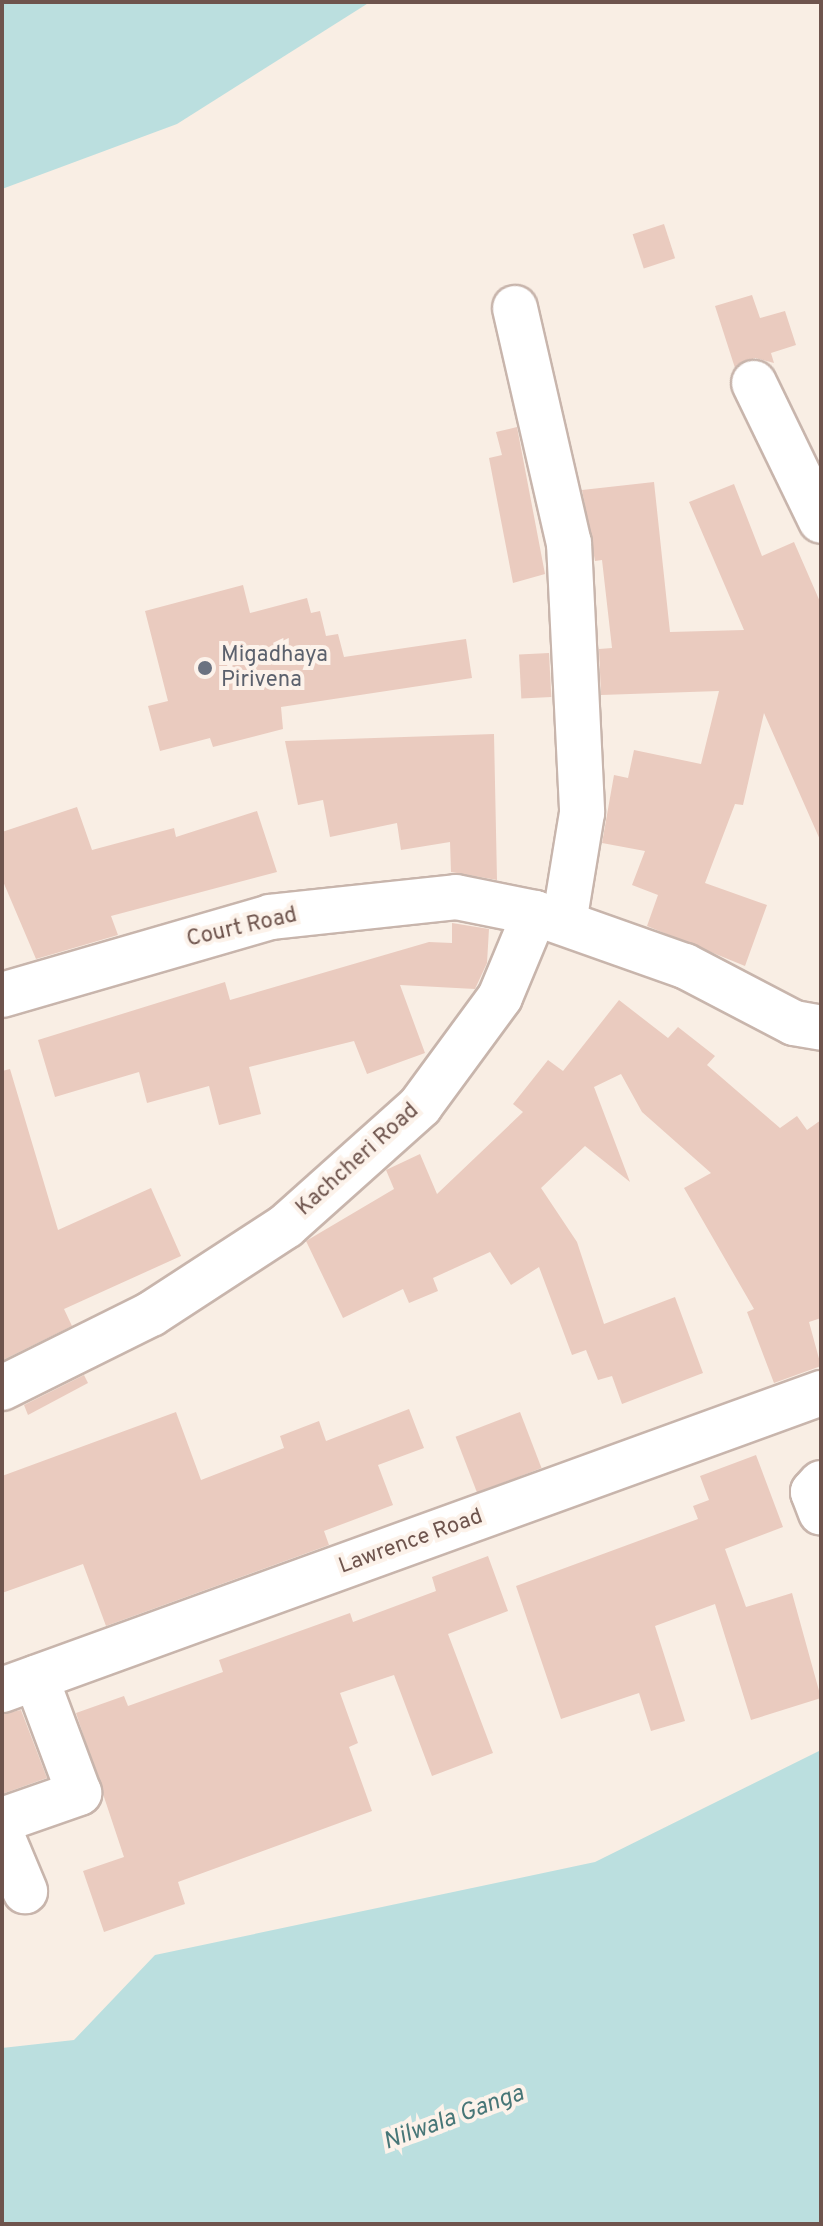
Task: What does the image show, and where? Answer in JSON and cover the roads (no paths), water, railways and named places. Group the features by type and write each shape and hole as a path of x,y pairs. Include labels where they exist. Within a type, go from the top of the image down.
{"street":[{"name":"Kachcheri Road","path":"2,1388 151,1314 286,1226 420,1106 500,997 550,918 582,813 569,543 515,308"},
{"path":"754,383 821,521"},
{"name":"Court Road","path":"2,995 270,917 456,897 550,918"},
{"path":"550,918 685,966 794,1023 821,1028"},
{"name":"Lawrence Road","path":"19,1684 821,1393"},
{"path":"821,1483 813,1492 821,1513"},
{"path":"2,1820 79,1793 19,1684"},
{"path":"2,1836 25,1891"}],"water":[{"path":"2,2 370,2 177,124 2,189"},
{"name":"Nilwala Ganga","path":"821,1750 821,2224 2,2224 2,2048 74,2040 155,1955 595,1862"}],"place":[{"name":"Migadhaya Pirivena","path":"205,668"}]}
